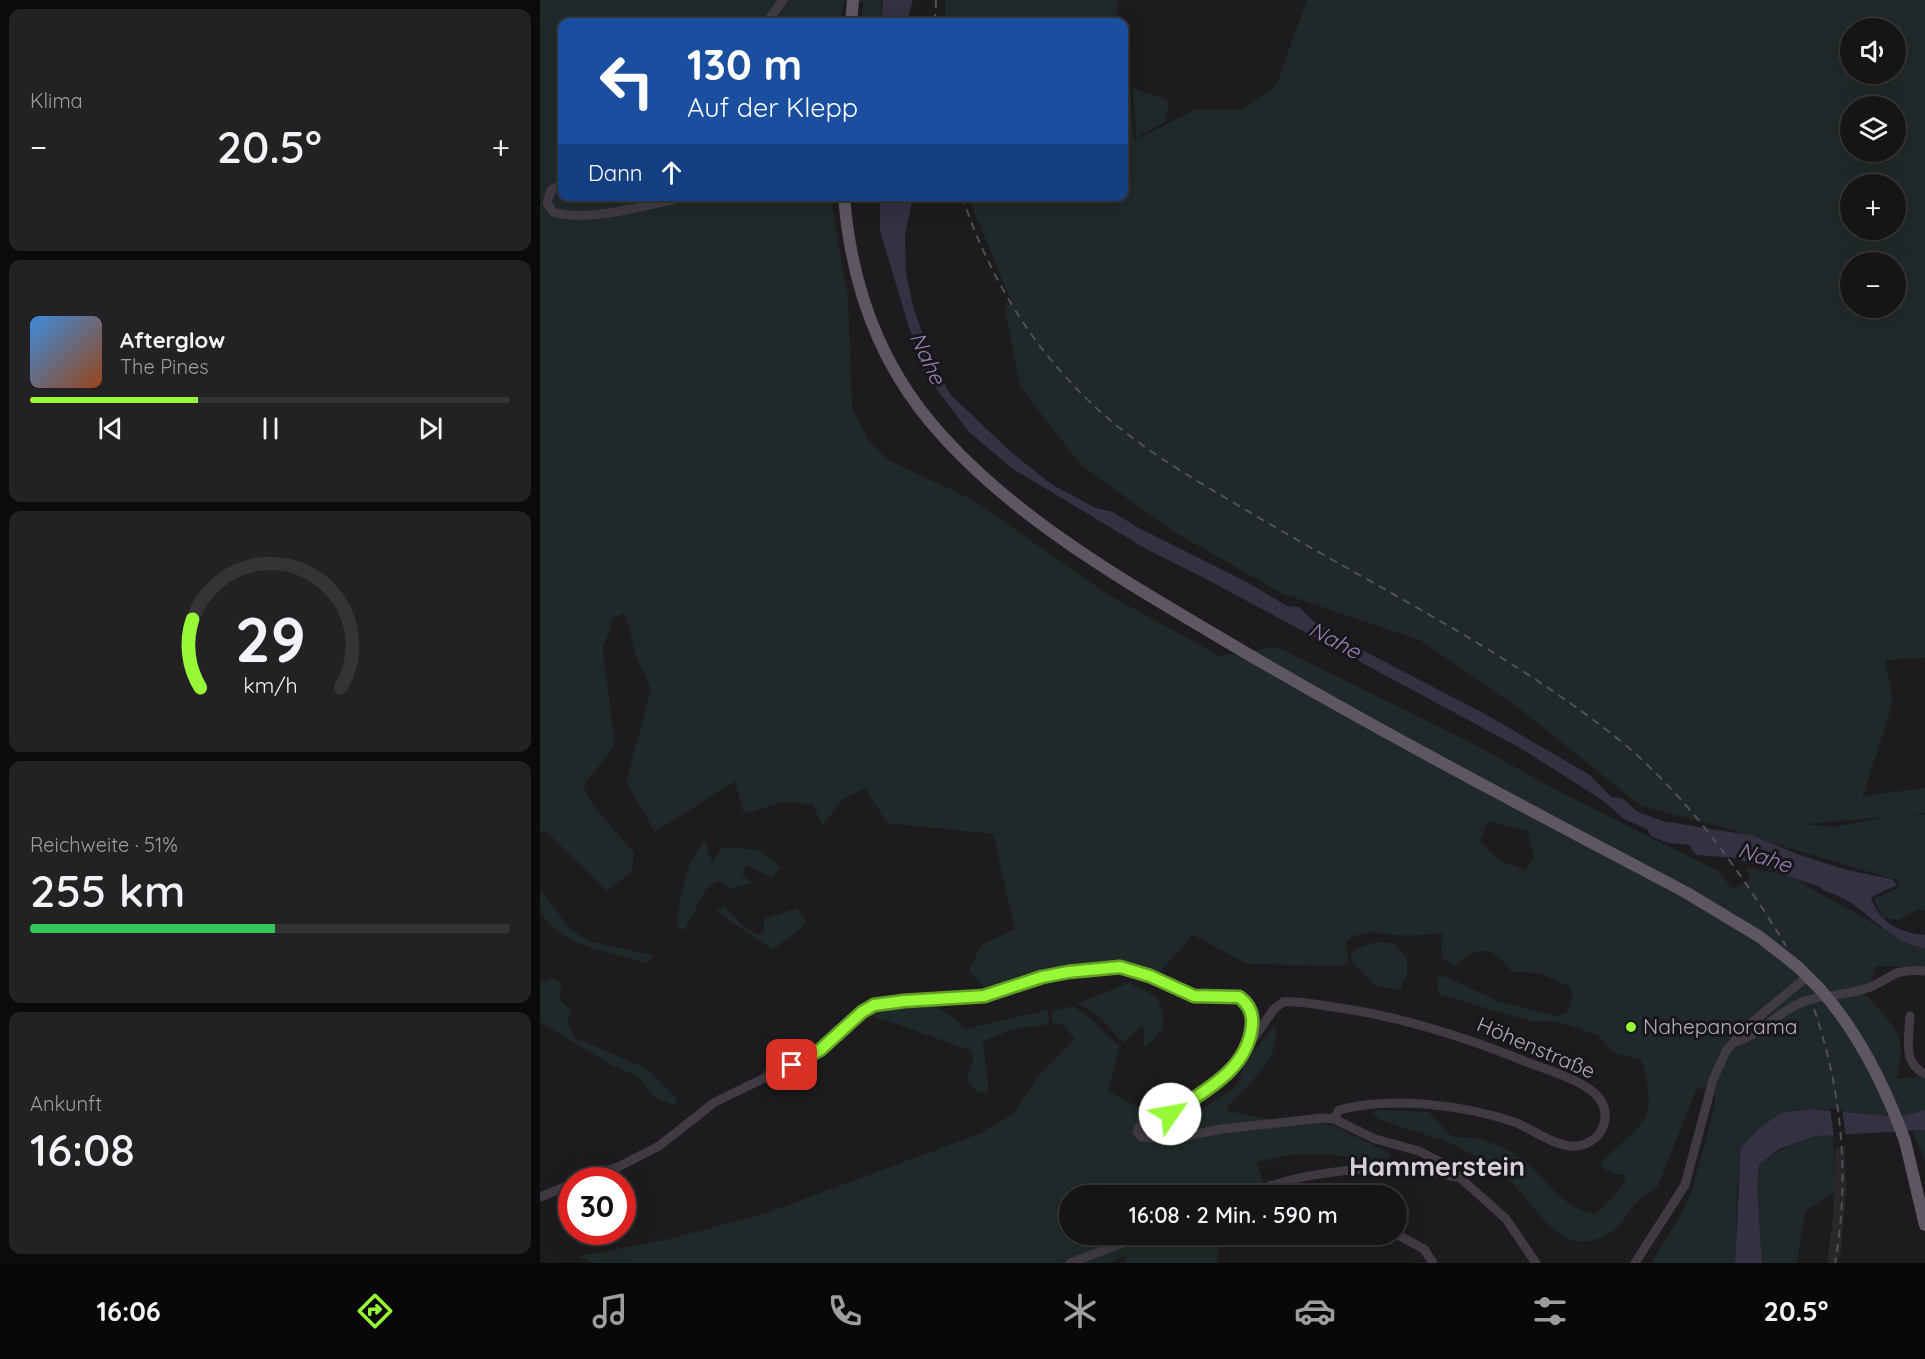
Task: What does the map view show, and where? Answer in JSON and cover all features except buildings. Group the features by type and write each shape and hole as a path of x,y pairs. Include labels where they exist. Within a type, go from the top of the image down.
{"main road":[{"path":"851,18 853,1"},
{"path":"845,201 855,272 869,316 886,355 921,410 950,444 990,482 1056,533 1180,614 1300,684 1726,915 1760,937 1808,976 1844,1018 1868,1056 1925,1181"},
{"path":"1905,1141 1925,1225"}],"street":[{"path":"770,18 783,0"},
{"path":"558,186 551,190 547,199 553,212 565,214 630,210 667,201"},
{"path":"618,1167 659,1146 715,1102 810,1056 862,1012 874,1005 984,996 1042,977 1113,967 1139,972 1194,996 1239,997 1248,1005 1253,1018 1248,1046 1222,1078 1170,1114 1139,1127 1139,1134 1147,1139 1157,1140 1233,1128 1322,1118 1334,1119 1375,1139 1428,1155 1452,1169 1457,1177 1475,1189 1506,1219 1536,1263"},
{"path":"1732,1042 1747,1037 1803,1002 1820,996 1859,991 1901,970 1925,971"},
{"path":"1635,1263 1685,1185 1716,1069 1732,1042 1808,976"},
{"name":"Höhenstraße","path":"1248,1046 1283,1002 1356,1010 1472,1040 1590,1088 1602,1102 1605,1118 1601,1132 1596,1138 1576,1146 1502,1118 1454,1108 1394,1105 1348,1108 1339,1110 1334,1119"},
{"path":"1910,1016 1909,1060 1915,1069 1925,1074"},
{"path":"1269,1185 1336,1172 1409,1170 1457,1177"},
{"path":"540,1197 558,1190"},
{"path":"1407,1240 1424,1249 1433,1263"},
{"path":"1070,1263 1117,1245"}],"shaded area":[{"path":"540,0 882,0 881,18 861,18 863,2 844,1 842,18 558,18 558,201 831,201 848,298 852,409 870,442 888,460 973,500 1107,594 1220,656 1277,647 1470,742 1556,790 1718,871 1732,889 1750,880 1746,867 1789,876 1900,938 1925,945 1925,967 1876,966 1866,995 1891,1024 1900,1041 1900,1064 1896,1079 1925,1076 1925,1110 1899,1117 1888,1107 1886,1117 1813,1109 1798,1110 1776,1118 1737,1189 1735,1263 1651,1263 1679,1218 1692,1190 1715,1104 1715,1091 1702,1088 1696,1090 1658,1186 1636,1203 1613,1231 1596,1239 1580,1241 1567,1238 1555,1231 1544,1220 1509,1180 1476,1157 1453,1144 1391,1124 1372,1113 1376,1110 1429,1112 1451,1136 1486,1141 1521,1158 1563,1199 1583,1211 1595,1214 1604,1207 1626,1180 1623,1174 1614,1174 1601,1167 1602,1162 1637,1128 1648,1109 1647,1081 1641,1060 1618,1054 1609,1049 1599,1036 1570,1025 1551,1021 1530,1021 1438,994 1438,978 1445,976 1497,1001 1558,1016 1568,1012 1572,994 1570,987 1539,973 1513,972 1491,952 1474,953 1454,967 1442,958 1443,935 1440,933 1396,935 1364,933 1346,942 1348,962 1343,966 1247,964 1193,935 1158,974 1139,967 1114,963 989,992 969,971 981,945 1015,929 993,834 887,823 865,788 842,800 822,826 813,804 781,802 744,814 735,781 655,832 626,782 651,689 637,659 625,613 613,618 603,648 615,746 583,785 592,804 634,853 632,871 607,891 545,830 540,834","holes":["1488,821 1528,831 1534,858 1525,870 1500,861 1480,841"]},
{"path":"945,0 1118,0 1117,18 945,18"},
{"path":"1307,0 1925,0 1925,658 1885,660 1893,702 1863,796 1925,788 1925,813 1907,815 1925,815 1925,910 1917,910 1899,920 1883,918 1874,899 1899,887 1897,880 1735,832 1737,829 1641,806 1524,712 1420,640 1281,593 1171,530 1081,465 1020,387 1005,308 1011,300 970,201 1128,201 1128,89 1131,97 1134,141 1196,109 1241,110 1276,86","holes":["1886,817 1834,827 1804,824"]},
{"path":"1132,87 1169,101 1165,122 1136,138"},
{"path":"705,841 712,862 723,847 758,850 781,867 772,878 747,865 742,874 752,883 731,889 718,881 706,889 684,931 677,926 684,881 692,860"},
{"path":"540,889 569,928 589,941 655,956 647,963 574,941 550,924 541,912"},
{"path":"724,907 747,929 758,934 764,932 764,919 797,908 806,921 800,930 773,950 715,911"},
{"path":"1376,942 1393,943 1407,957 1407,975 1400,990 1375,986 1350,959 1355,949"},
{"path":"551,978 562,982 559,999 572,1011 567,1021 574,1037 647,1069 678,1099 675,1105 653,1097 638,1076 613,1066 540,1022 540,982"},
{"path":"1129,983 1157,997 1162,1013 1161,1031 1144,1047 1143,1024 1123,1043 1099,1016 1078,1003"},
{"path":"929,1003 956,1019 965,1029 1048,1010 1049,1024 1011,1030 983,1041 989,1093 976,1091 967,1080 973,1060 971,1050 874,1017 871,1010 886,1005"},
{"path":"1073,1006 1092,1019 1120,1047 1108,1091 1137,1107 1153,1100 1160,1105 1161,1110 1147,1122 1164,1126 1204,1108 1231,1090 1239,1082 1244,1065 1274,1026 1276,1038 1269,1060 1227,1107 1228,1111 1273,1120 1316,1115 1321,1123 1334,1126 1390,1153 1389,1160 1368,1162 1334,1155 1314,1154 1285,1156 1256,1162 1264,1185 1059,1185 1059,1245 1220,1245 1217,1263 1125,1263 1127,1255 1108,1263 592,1263 578,1256 665,1240 764,1214 979,1134 1013,1114 1037,1078 1075,1039 1063,1025 1052,1023 1052,1011"},
{"path":"796,1041 811,1052 765,1074 761,1073"},
{"path":"1925,1130 1925,1161 1912,1131"},
{"path":"1833,1134 1835,1192 1805,1211 1797,1263 1762,1263 1757,1185 1759,1165 1794,1144"},
{"path":"1845,1146 1846,1191 1841,1250 1838,1263 1827,1263 1833,1217 1835,1148"}],"water":[{"path":"883,0 913,0 908,18 881,18"},
{"name":"Nahe","path":"880,201 912,201 905,235 906,272 913,306 933,365 951,395 1011,452 1051,484 1096,508 1113,512 1137,527 1245,581 1287,606 1299,607 1313,621 1362,650 1485,714 1590,775 1611,797 1622,798 1638,812 1663,821 1754,836 1800,855 1847,870 1892,879 1897,885 1871,897 1874,906 1891,925 1907,932 1925,935 1925,948 1903,941 1856,906 1817,886 1735,858 1696,855 1689,845 1668,843 1651,836 1647,829 1624,819 1602,800 1522,749 1146,549 1013,469 969,432 922,370 880,231"},
{"path":"1810,1109 1899,1117 1925,1110 1925,1130 1816,1136 1779,1149 1759,1165 1757,1185 1762,1263 1735,1263 1741,1148 1758,1129 1781,1113"}],"pier":[{"path":"1830,1108 1842,1110 1846,1136 1834,1137"}],"railway":[{"path":"935,18 936,0"},
{"path":"964,201 985,254 1014,308 1049,358 1091,403 1127,434 1185,474 1476,642 1566,700 1608,731 1635,753 1684,803 1728,858 1786,946"},
{"path":"1814,1009 1831,1071 1841,1134 1842,1199 1835,1263"}],"place":[{"name":"Nahepanorama","path":"1631,1027"}],"district":[{"name":"Hammerstein","path":"1437,1167"}],"route":[{"path":"792,1065 820,1050 862,1012 874,1005 997,994 1052,975 1120,967 1150,976 1194,996 1202,998 1239,997 1244,1000 1251,1011 1253,1018 1251,1034 1248,1046 1241,1058 1210,1088 1170,1114"}]}
